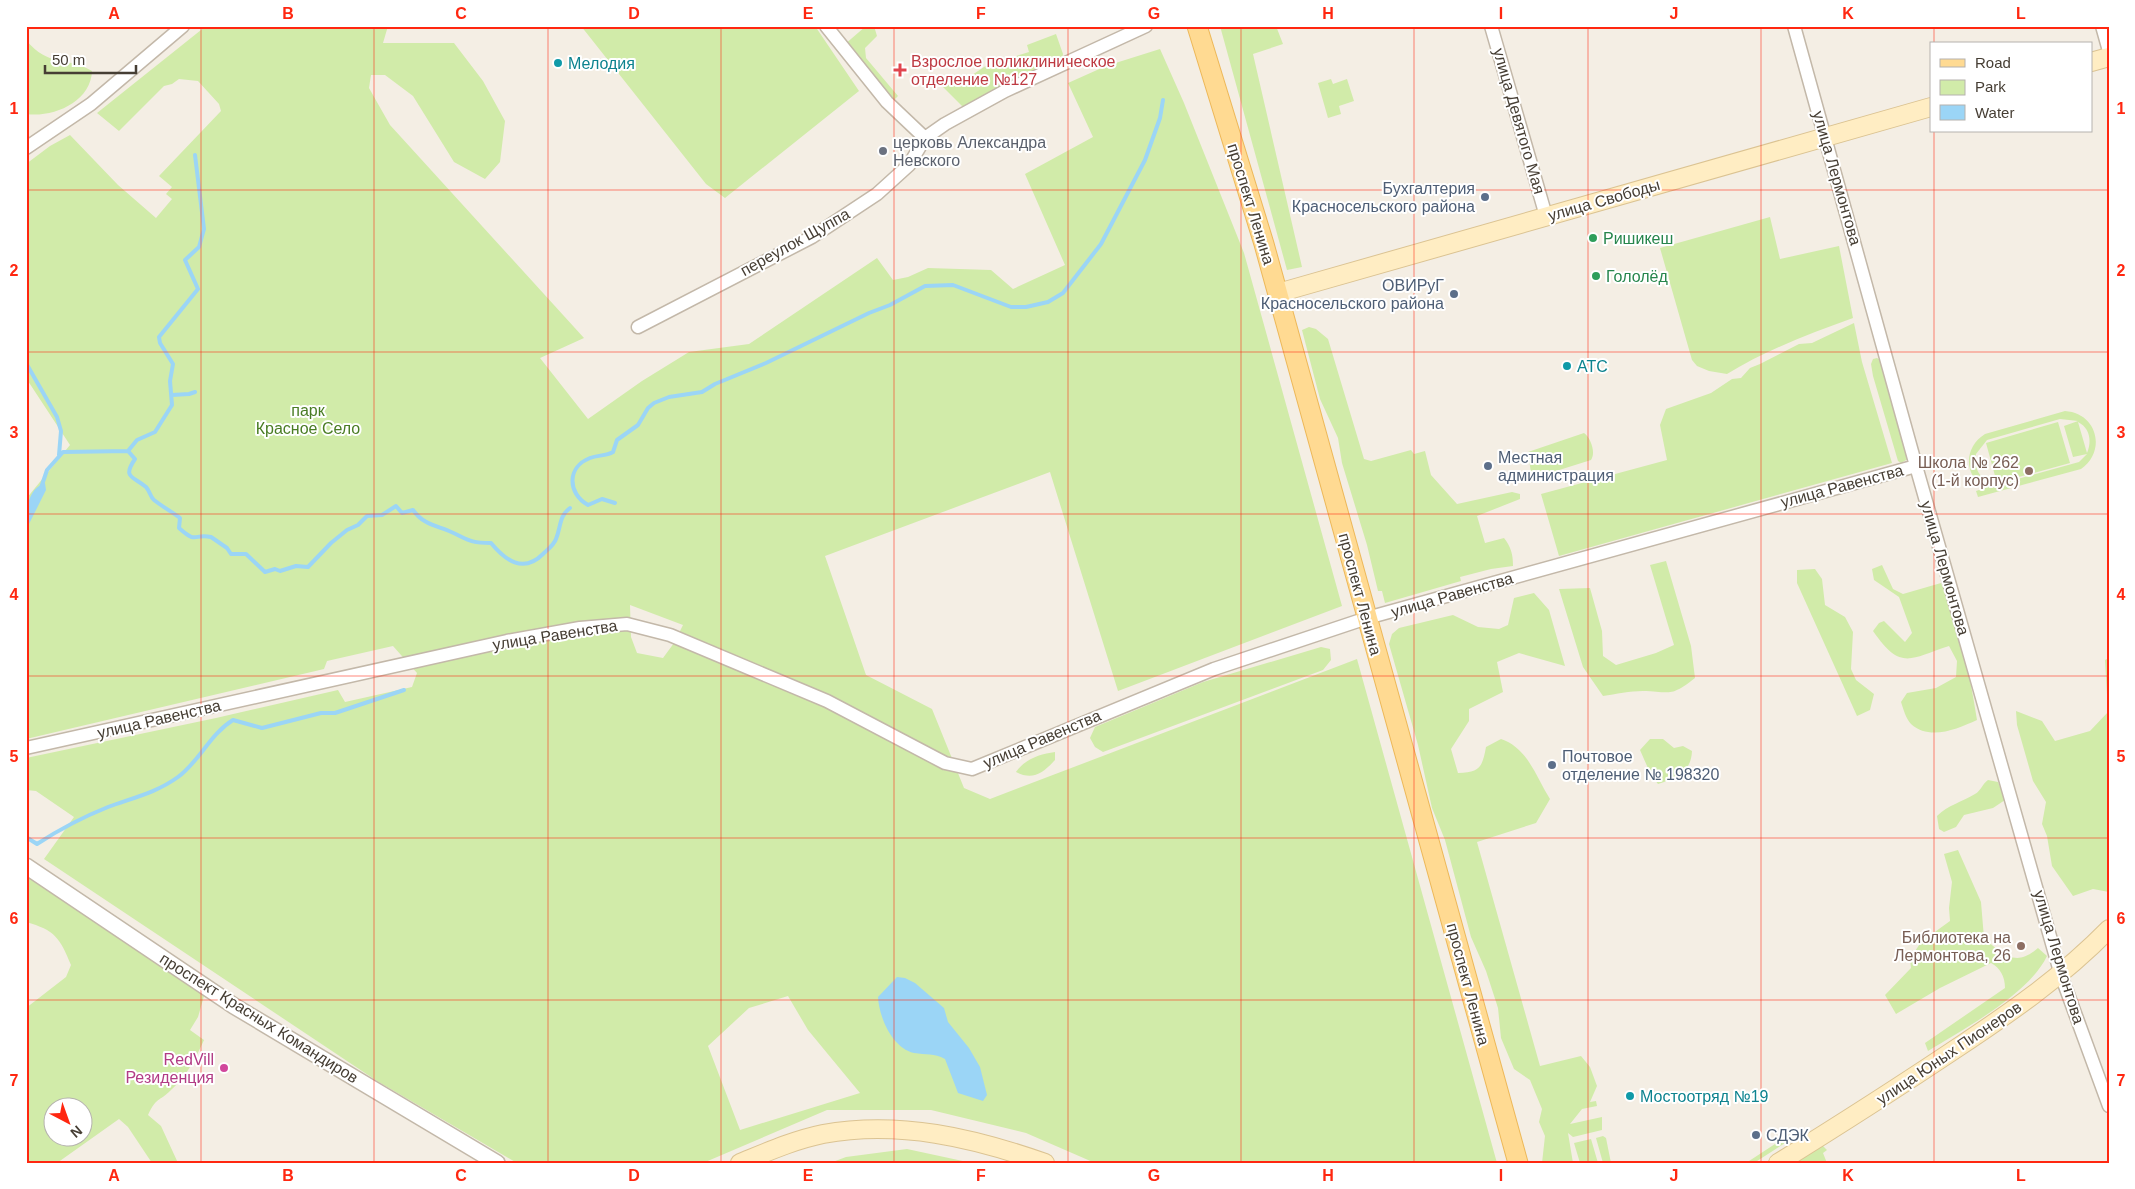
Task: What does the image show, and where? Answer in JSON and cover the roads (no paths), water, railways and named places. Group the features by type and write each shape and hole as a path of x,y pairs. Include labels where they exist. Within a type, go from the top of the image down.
{"main road":[{"name":"проспект Ленина","path":"1198,26 1278,293 1518,1163"},
{"path":"2092,62 2109,57"},
{"name":"улица Свободы","path":"1278,293 1930,107"},
{"name":"улица Юных Пионеров","path":"1778,1163 1985,1030 2062,975 2109,929"},
{"path":"740,1163 789,1143 823,1134 879,1129 912,1130 950,1136 986,1144 1045,1163"}],"street":[{"path":"26,148 91,104 183,26"},
{"path":"826,26 887,102 925,138"},
{"name":"переулок Щуппа","path":"638,327 812,236 877,194 909,166 925,138 945,124 1005,91 1146,26"},
{"name":"улица Девятого Мая","path":"1491,26 1546,216"},
{"name":"улица Лермонтова","path":"1794,26 1916,466 2062,975 2109,1106"},
{"path":"2102,26 2109,51"},
{"name":"улица Равенства","path":"26,748 507,641 580,628 627,624 670,635 827,701 945,763 972,769 1214,669 1367,618 1916,466"},
{"name":"проспект Красных Командиров","path":"26,866 234,1006 497,1163"}],"water":[{"path":"45,483 46,490 26,530 28,503 34,491"},
{"path":"897,977 905,978 915,983 944,1008 948,1022 969,1048 980,1067 987,1095 983,1101 958,1093 945,1059 906,1050 899,1045 888,1031 881,1013 878,997"}],"waterway":[{"path":"615,503 602,499 588,505 576,494 573,487 574,474 582,462 613,452 617,440 638,425 648,408 654,403 669,397 702,392 715,384 766,363 869,313 890,305 925,286 953,285 1011,307 1026,307 1048,302 1063,293 1101,244 1145,160 1160,118 1163,100"},
{"path":"128,451 137,440 155,432 172,405 170,381 173,364 160,343 159,337 198,289 185,260 199,247 204,229 195,155"},
{"path":"26,363 57,417 61,431 59,455"},
{"path":"172,395 195,392"},
{"path":"41,488 47,470 63,452 128,451 135,459 129,473 146,487 154,500 180,518 179,528 189,536 211,537 227,548 231,554 246,554 265,572 275,569 280,571 296,566 308,567 331,543 347,530 358,525 367,516 382,515 396,506 402,513 413,510 425,521 468,540 491,543 508,559 521,564 528,563 536,560 554,543 562,518 570,508"},
{"path":"26,837 37,844 63,828 90,815 170,783 185,771 218,733 233,720 262,728 321,713 335,713 404,690"}],"place":[{"name":"Мелодия","path":"558,63"},
{"name":"Взрослое поликлиническое отделение №127","path":"900,70"},
{"name":"церковь Александра Невского","path":"883,151"},
{"name":"Бухгалтерия Красносельского района","path":"1485,197"},
{"name":"Ришикеш","path":"1593,238"},
{"name":"Гололёд","path":"1596,276"},
{"name":"ОВИРуГ Красносельского района","path":"1454,294"},
{"name":"АТС","path":"1567,366"},
{"name":"Местная администрация","path":"1488,466"},
{"name":"Школа № 262 (1-й корпус)","path":"2029,471"},
{"name":"Почтовое отделение № 198320","path":"1552,765"},
{"name":"Библиотека на Лермонтова, 26","path":"2021,946"},
{"name":"RedVill Резиденция","path":"224,1068"},
{"name":"Мостоотряд №19","path":"1630,1096"},
{"name":"СДЭК","path":"1756,1135"}],"park label":[{"name":"парк Красное Село","path":"308,419"}]}
